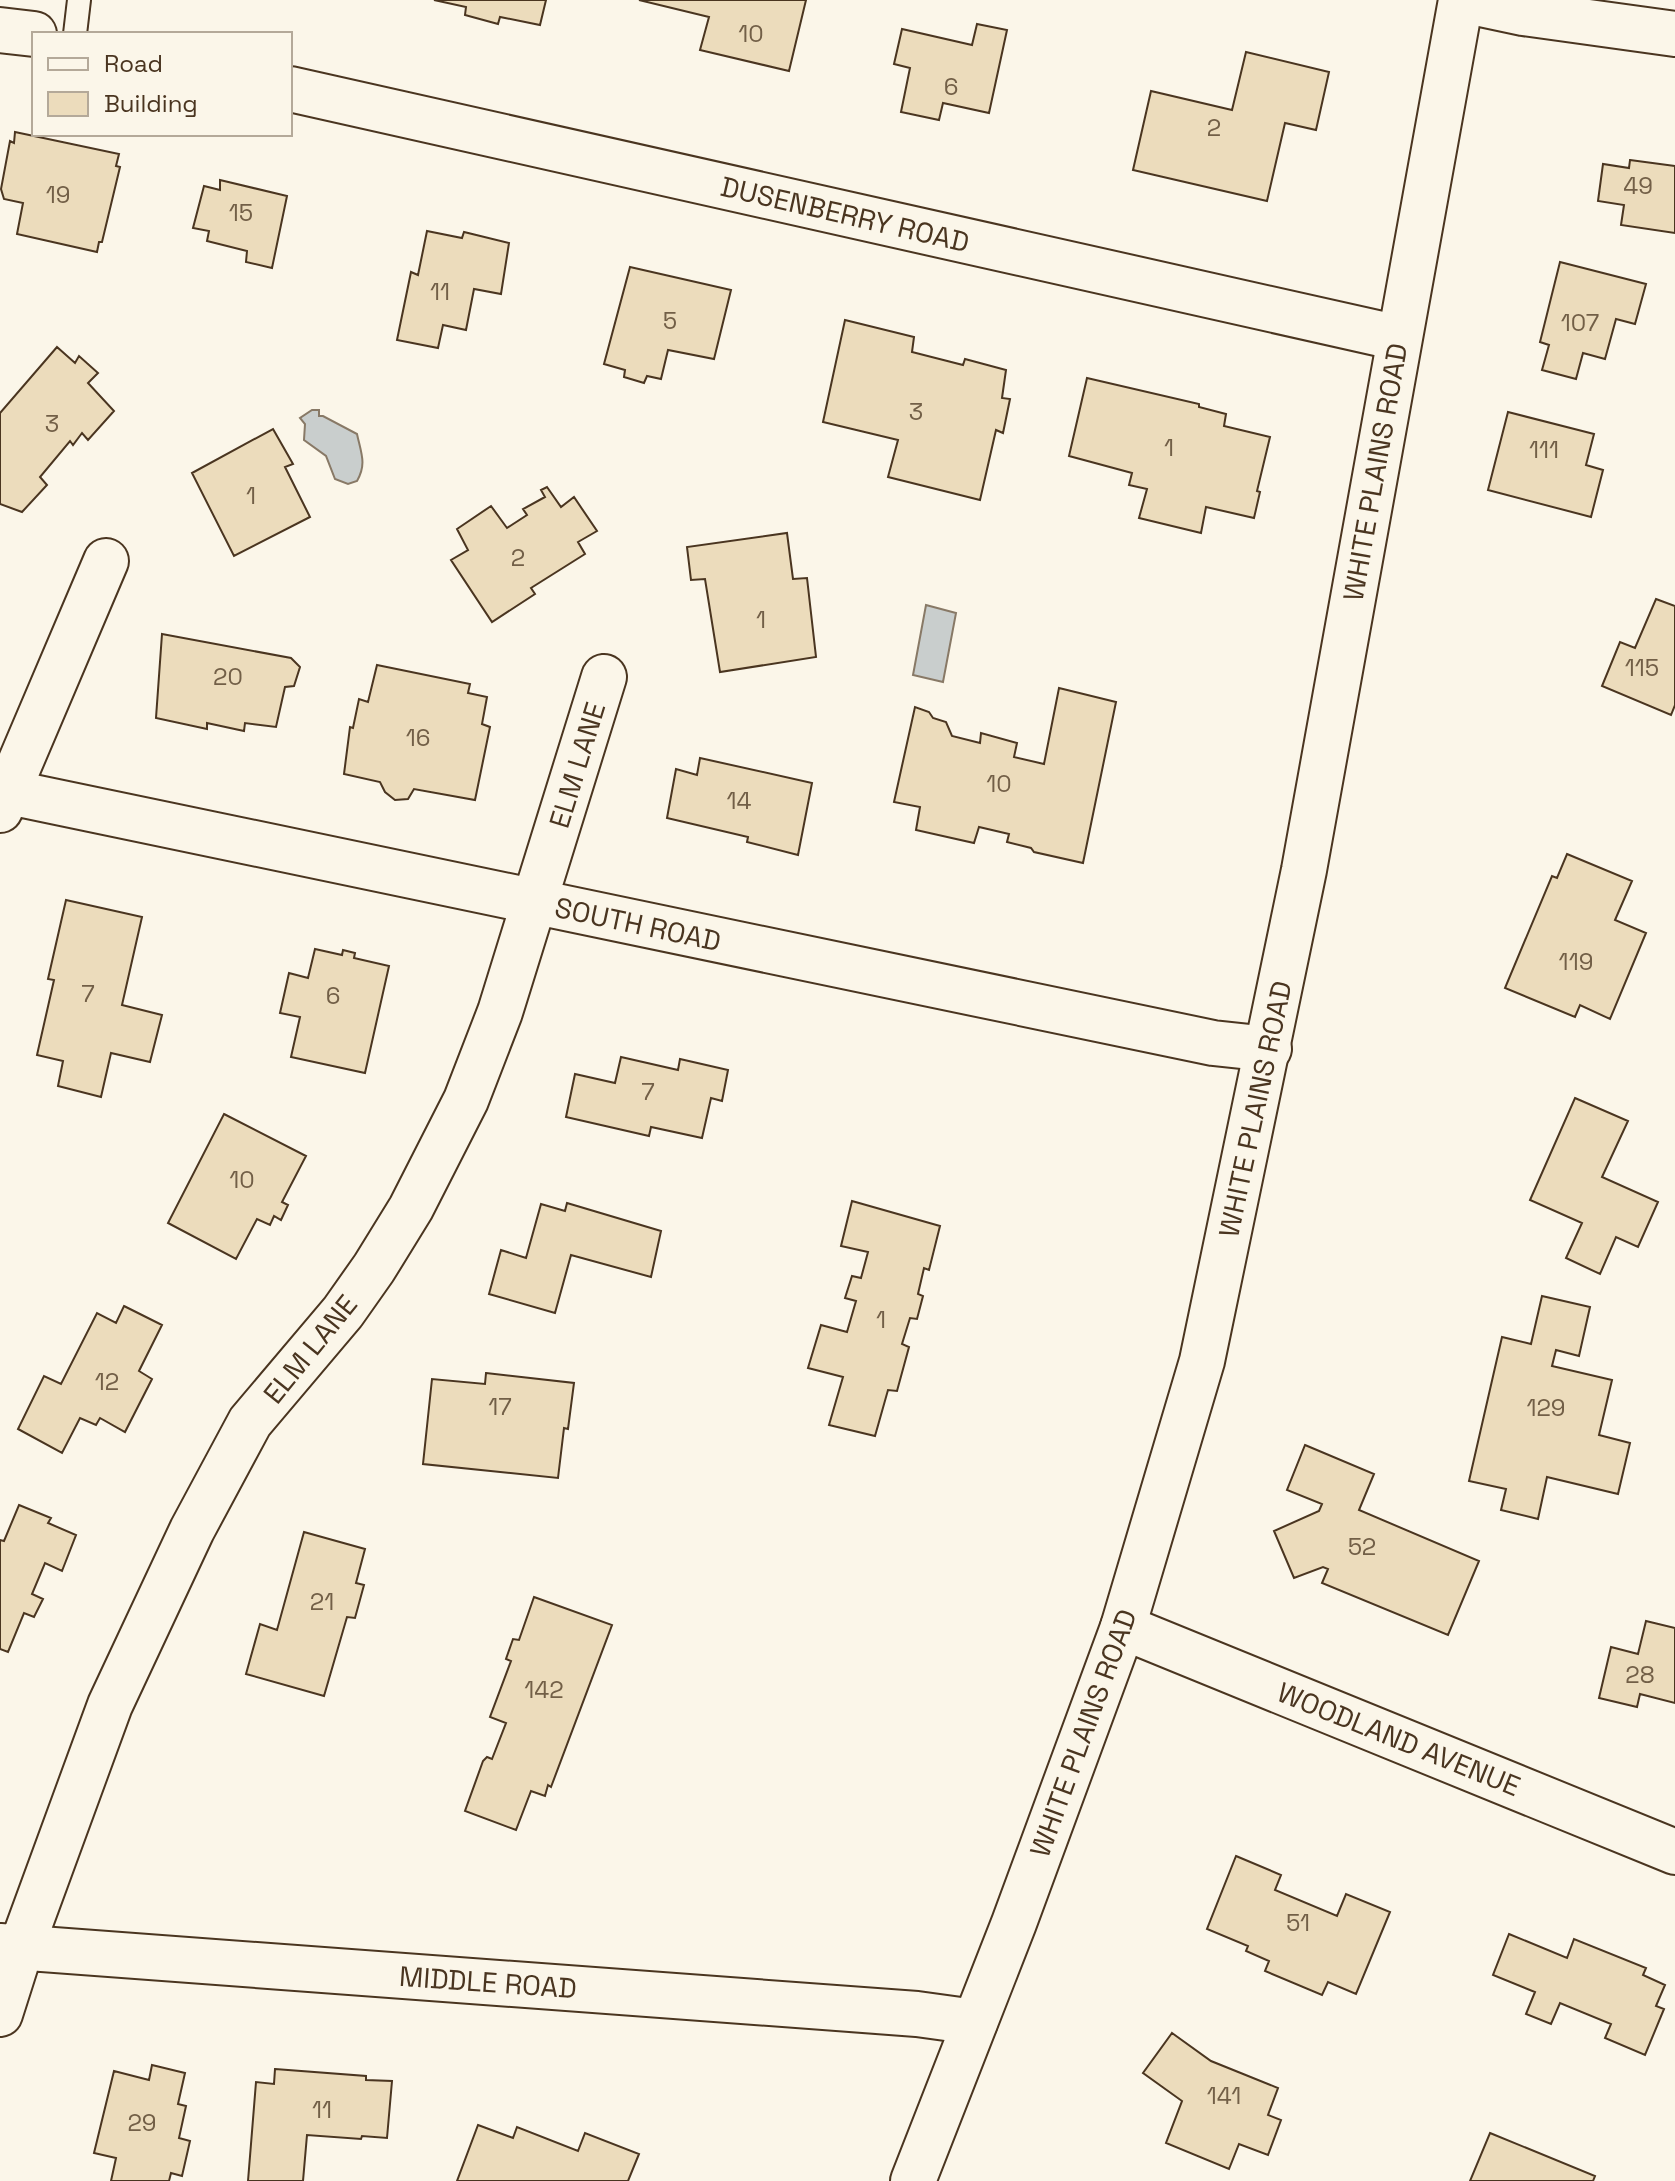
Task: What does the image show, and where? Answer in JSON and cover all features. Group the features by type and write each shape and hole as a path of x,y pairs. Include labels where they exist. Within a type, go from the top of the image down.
{"street":[{"path":"1462,0 1523,13 1675,34"},
{"name":"WHITE PLAINS ROAD","path":"913,2181 1123,1627 1202,1361 1307,855 1462,0"},
{"path":"0,30 32,34"},
{"name":"DUSENBERRY ROAD","path":"292,89 1399,338"},
{"path":"4,801 106,561"},
{"name":"ELM LANE","path":"0,2014 10,1947 110,1705 192,1530 250,1422 343,1312 374,1268 411,1208 466,1100 500,1012 536,902 604,677"},
{"name":"SOUTH ROAD","path":"4,801 536,902 1213,1043 1269,1049"},
{"name":"WOODLAND AVENUE","path":"1123,1627 1675,1852"},
{"name":"MIDDLE ROAD","path":"10,1947 917,2014 975,2022"}],"lane":[{"path":"75,32 79,0"}],"shaded area":[{"path":"312,410 319,410 319,416 357,434 362,464 357,481 348,484 335,479 326,456 304,440 305,424 300,418"},
{"path":"926,605 956,613 943,682 913,675"}],"building":[{"path":"434,0 546,0 540,25 500,17 498,24 465,15 466,7"},
{"path":"639,0 806,0 789,71 700,50 709,17"},
{"path":"977,24 1007,30 989,113 943,103 939,120 901,112 910,68 894,64 902,29 972,45"},
{"path":"1246,52 1329,72 1316,130 1285,123 1267,201 1133,170 1151,91 1232,110"},
{"path":"15,132 119,154 116,166 120,167 97,252 17,234 23,203 4,199 1,189 10,141 14,143"},
{"path":"1630,160 1675,166 1675,233 1621,225 1624,205 1598,201 1603,164 1629,168"},
{"path":"220,180 287,196 272,268 246,262 247,251 207,241 209,231 193,228 204,186 220,190"},
{"path":"427,231 462,238 464,232 509,243 501,294 474,289 466,330 443,325 438,348 397,340 411,272 418,275"},
{"path":"1560,262 1646,284 1635,324 1616,319 1605,359 1583,353 1576,379 1542,370 1549,345 1540,342"},
{"path":"630,267 731,290 714,359 668,350 661,379 647,376 644,383 624,377 625,370 604,364"},
{"path":"845,320 914,337 912,352 963,365 965,359 1006,370 1002,398 1010,399 1003,433 996,430 980,500 888,477 898,440 823,422"},
{"path":"57,347 75,363 79,356 98,373 88,383 114,411 88,440 82,433 73,445 70,441 40,477 47,485 22,512 0,504 0,413"},
{"path":"1087,378 1199,404 1199,407 1226,414 1224,426 1270,437 1254,518 1206,507 1201,533 1139,518 1147,489 1129,485 1132,473 1069,456"},
{"path":"1508,412 1594,434 1586,465 1603,470 1591,517 1488,490"},
{"path":"273,429 293,464 285,467 310,517 234,556 192,473"},
{"path":"547,487 561,507 574,497 597,531 578,542 585,554 531,588 535,594 492,622 451,560 468,550 457,529 491,506 507,528 527,515 523,509 545,497 541,490"},
{"path":"787,533 793,579 807,578 816,657 720,672 705,579 691,580 687,547"},
{"path":"1656,599 1675,606 1675,705 1671,715 1602,686 1620,642 1635,648"},
{"path":"162,634 291,658 300,667 294,686 285,687 276,727 245,723 244,731 207,723 207,729 156,718"},
{"path":"377,665 470,684 468,693 487,697 482,724 490,727 475,800 414,789 408,799 395,800 385,792 380,782 344,774 350,727 353,728 359,699 368,702"},
{"path":"1059,688 1116,702 1083,863 1034,852 1031,848 1007,842 1009,834 979,827 974,843 916,830 920,807 894,802 915,707 946,722 952,736 980,743 981,733 1017,743 1014,757 1044,764"},
{"path":"700,758 812,783 798,855 747,842 748,837 667,818 676,769 697,775"},
{"path":"1567,854 1632,881 1615,920 1646,933 1610,1019 1580,1005 1575,1017 1505,988 1552,876 1557,878"},
{"path":"66,900 142,917 122,1005 162,1015 150,1062 111,1053 101,1097 58,1086 63,1061 37,1055 54,980 48,979"},
{"path":"315,949 342,955 343,950 355,953 354,958 389,966 365,1073 291,1057 300,1017 280,1013 289,973 308,978"},
{"path":"621,1057 678,1070 680,1059 728,1070 722,1101 711,1098 702,1138 651,1127 649,1136 566,1117 575,1074 615,1083"},
{"path":"1575,1098 1628,1121 1602,1177 1658,1202 1638,1247 1616,1237 1600,1274 1566,1258 1582,1223 1530,1200"},
{"path":"224,1114 306,1156 282,1202 288,1205 281,1220 274,1216 270,1225 257,1219 236,1259 168,1223"},
{"path":"852,1201 940,1226 929,1270 924,1268 918,1294 923,1296 917,1319 910,1318 902,1344 909,1347 897,1391 888,1390 875,1436 829,1425 843,1377 808,1368 821,1325 847,1332 856,1301 845,1298 852,1276 861,1278 868,1252 841,1246"},
{"path":"567,1203 661,1231 651,1277 571,1255 555,1313 489,1294 501,1250 526,1258 541,1204 565,1211"},
{"path":"1542,1296 1590,1307 1579,1356 1556,1350 1552,1366 1612,1380 1599,1435 1630,1443 1618,1494 1547,1477 1538,1519 1501,1510 1506,1489 1469,1481 1502,1337 1531,1344"},
{"path":"124,1306 162,1325 139,1371 152,1379 125,1432 100,1418 96,1425 80,1418 62,1453 18,1429 44,1376 61,1384 97,1313 116,1323"},
{"path":"486,1373 574,1383 558,1478 423,1464 432,1379 485,1384"},
{"path":"1305,1445 1374,1474 1359,1510 1479,1561 1448,1635 1322,1583 1328,1569 1323,1567 1294,1578 1274,1531 1319,1511 1322,1504 1287,1490"},
{"path":"19,1505 51,1518 48,1523 76,1535 62,1571 45,1563 32,1594 43,1599 34,1617 24,1613 8,1652 0,1649 0,1540 4,1541"},
{"path":"304,1532 365,1549 356,1583 364,1585 355,1618 347,1617 324,1696 246,1674 260,1624 277,1630"},
{"path":"534,1597 612,1625 551,1787 548,1785 545,1796 531,1791 516,1830 465,1811 483,1761 487,1757 492,1759 506,1723 490,1717 511,1661 506,1659 513,1639 519,1640"},
{"path":"1646,1621 1675,1628 1675,1703 1640,1694 1637,1707 1599,1698 1611,1647 1638,1654"},
{"path":"1236,1856 1281,1875 1275,1890 1337,1916 1346,1894 1390,1912 1356,1994 1328,1982 1322,1995 1265,1971 1269,1961 1246,1951 1248,1946 1207,1929"},
{"path":"1509,1934 1567,1958 1574,1939 1646,1968 1643,1975 1665,1985 1656,2006 1664,2009 1645,2055 1605,2038 1611,2024 1560,2003 1551,2024 1526,2014 1535,1992 1493,1975"},
{"path":"1172,2033 1211,2061 1278,2088 1268,2115 1281,2120 1268,2155 1239,2144 1229,2169 1166,2143 1182,2101 1143,2073"},
{"path":"152,2065 185,2073 178,2104 186,2106 179,2138 190,2141 182,2176 171,2173 169,2181 111,2181 116,2158 94,2153 114,2071 149,2080"},
{"path":"275,2069 392,2081 387,2138 307,2135 303,2181 248,2181 256,2082 274,2084"},
{"path":"478,2125 513,2138 517,2127 578,2151 585,2133 639,2154 628,2181 457,2181"},
{"path":"1490,2133 1595,2176 1593,2181 1470,2181"}]}
